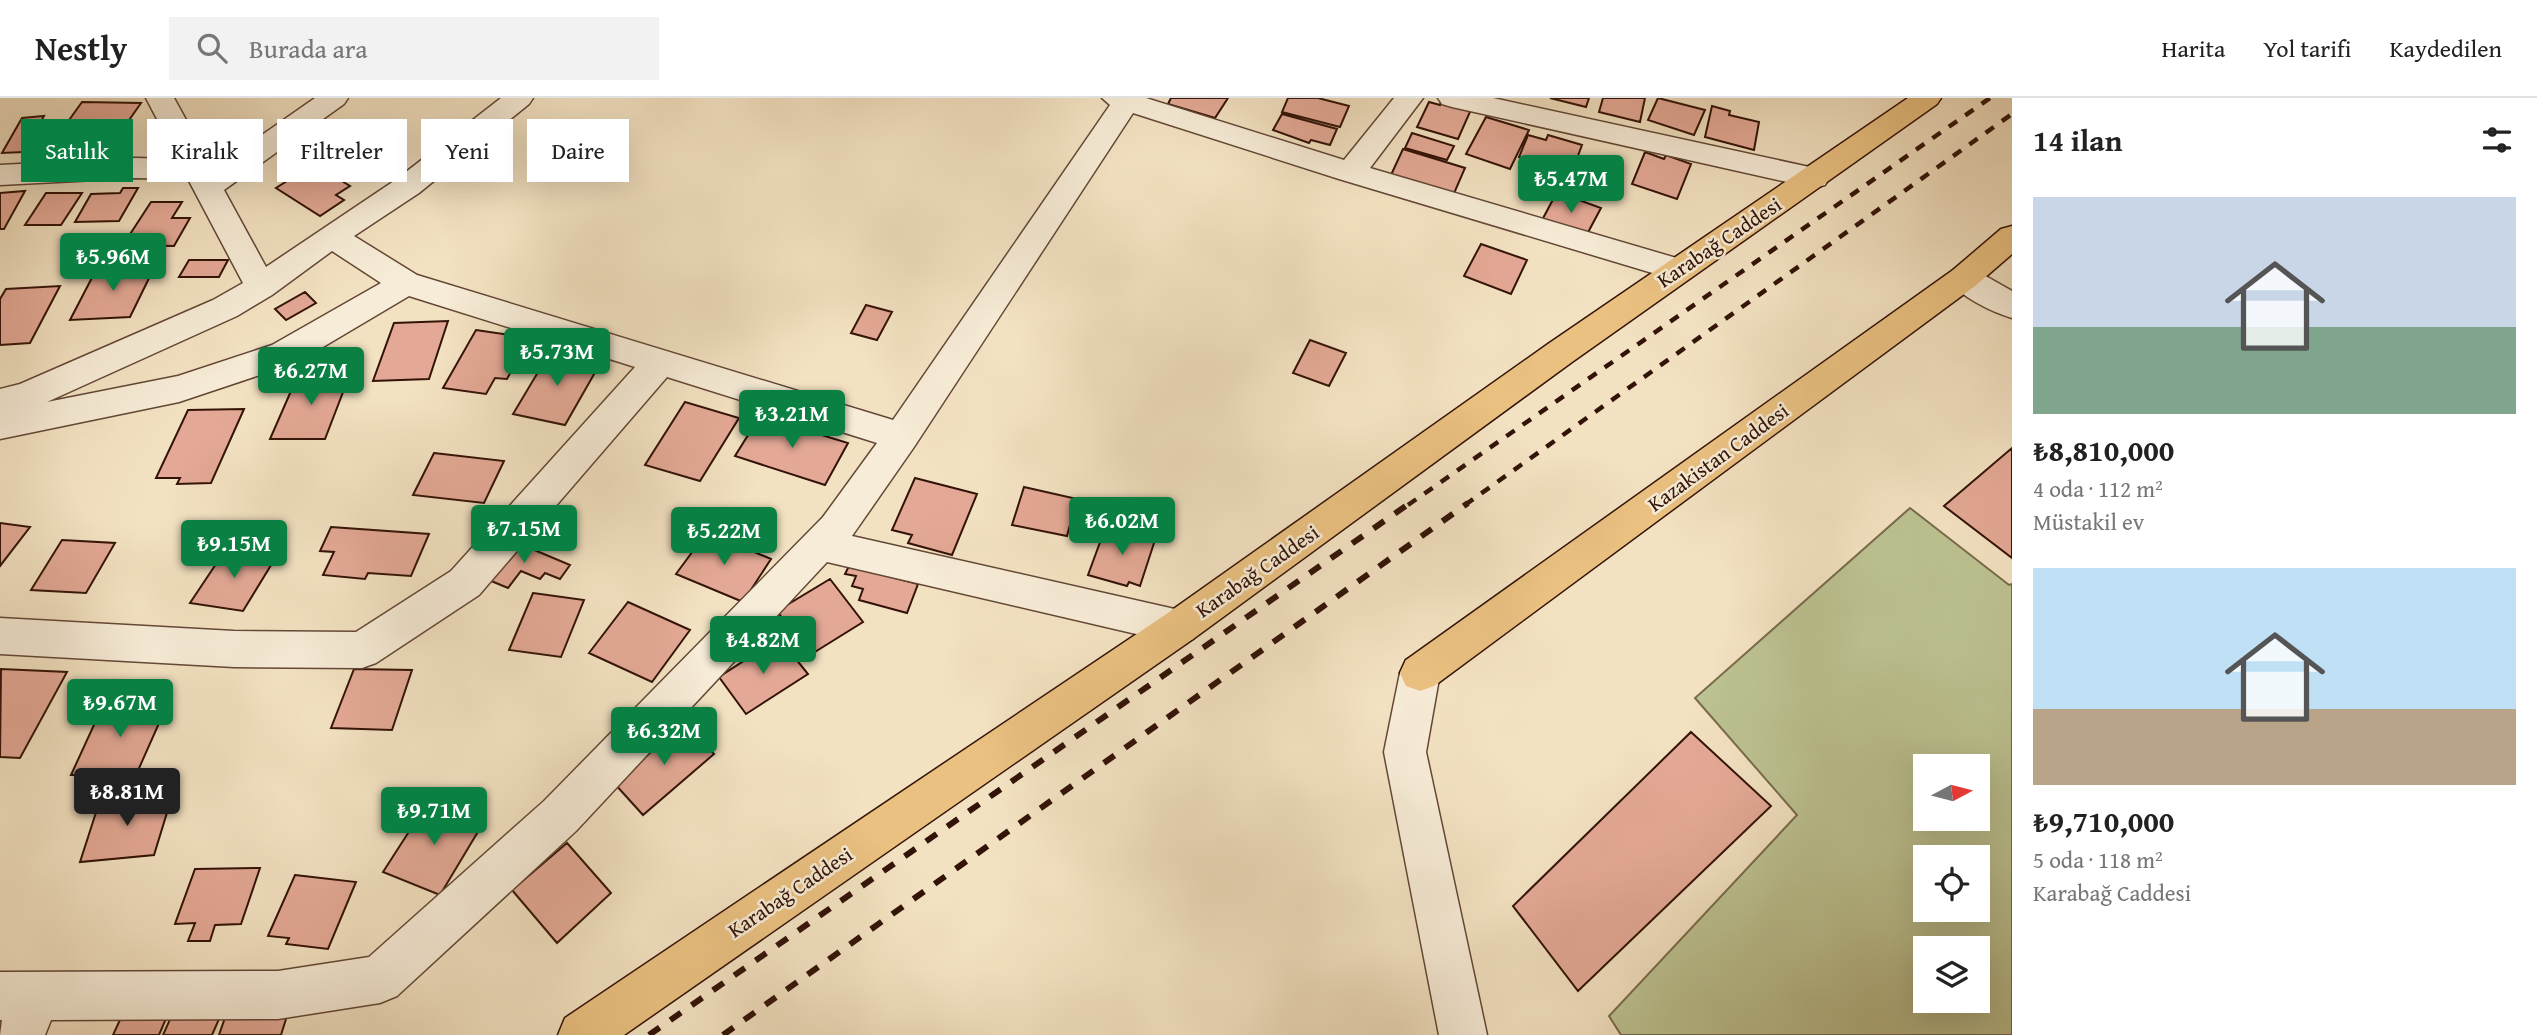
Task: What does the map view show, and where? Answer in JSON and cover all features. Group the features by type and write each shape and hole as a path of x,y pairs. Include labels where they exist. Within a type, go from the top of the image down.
{"main road":[{"name":"Karabağ Caddesi","path":"582,1035 1178,626 1679,270 1927,98"},
{"name":"Kazakistan Caddesi","path":"1420,673 1964,278 2012,237"}],"street":[{"path":"160,98 171,119"},
{"path":"263,141 334,98"},
{"path":"0,402 27,396 225,308 261,287 331,236 408,186 519,98"},
{"path":"1350,172 1409,98"},
{"path":"1452,98 1814,178"},
{"path":"19,1009 278,995 380,979 560,816 836,528 901,437 1124,99 1350,172 1679,270"},
{"path":"0,174 135,168 147,170"},
{"path":"205,182 261,287"},
{"path":"331,236 406,283 901,437"},
{"path":"1964,278 2012,306"},
{"path":"0,425 178,389 285,354 406,283"},
{"path":"0,636 234,649 362,650 465,583 660,362"},
{"path":"821,545 1178,626"},
{"path":"1420,673 1405,752 1463,1035"}],"green space":[{"path":"1910,508 2009,585 2012,584 2012,1035 1621,1035 1609,1016 1797,815 1695,698"}],"building":[{"path":"1171,98 1228,98 1215,118 1168,104"},
{"path":"1288,98 1318,98 1349,106 1340,127 1282,112"},
{"path":"1443,98 1473,105 1458,139 1417,127 1429,102 1440,105"},
{"path":"1550,98 1589,98 1586,107"},
{"path":"1603,98 1645,98 1640,122 1599,112"},
{"path":"1658,98 1705,110 1694,135 1648,120"},
{"path":"82,102 141,103 130,119 70,119"},
{"path":"1712,106 1730,111 1729,115 1759,122 1754,150 1705,137"},
{"path":"1282,114 1337,129 1330,145 1311,140 1309,143 1273,130"},
{"path":"44,116 42,119 22,118"},
{"path":"1486,117 1529,130 1510,169 1466,154"},
{"path":"21,120 21,152 2,153"},
{"path":"1412,133 1454,146 1447,160 1405,148"},
{"path":"1528,135 1546,140 1548,135 1582,145 1570,177 1540,169 1542,164 1519,157"},
{"path":"1403,149 1465,168 1452,198 1391,175"},
{"path":"1645,152 1664,159 1666,155 1691,164 1677,199 1632,184"},
{"path":"286,182 343,182 350,186 336,195 344,200 320,216 276,188"},
{"path":"123,188 138,188 119,221 75,222 91,194 120,193"},
{"path":"25,191 4,229 0,229 0,193"},
{"path":"1557,192 1601,208 1585,238 1541,222"},
{"path":"46,193 82,193 61,225 25,225"},
{"path":"151,202 182,202 172,218 190,218 174,246 123,245"},
{"path":"1481,244 1527,260 1511,294 1464,276"},
{"path":"189,260 228,260 219,277 179,277"},
{"path":"155,266 130,317 70,320 97,268"},
{"path":"60,286 30,343 0,345 0,299 6,289"},
{"path":"305,292 316,303 286,320 275,309"},
{"path":"866,305 892,312 877,340 851,333"},
{"path":"448,321 429,379 373,381 394,323"},
{"path":"476,330 517,336 510,349 523,350 507,379 495,378 486,394 443,388"},
{"path":"1310,340 1346,353 1329,386 1293,373"},
{"path":"550,352 601,362 565,425 513,414"},
{"path":"350,374 325,439 270,439 298,375"},
{"path":"685,402 739,418 700,481 645,465"},
{"path":"244,409 211,483 177,484 180,478 156,478 188,410"},
{"path":"760,416 848,443 825,485 735,456"},
{"path":"2012,448 2012,558 1944,506"},
{"path":"434,453 504,461 484,503 413,495"},
{"path":"915,478 977,494 952,555 908,543 912,535 892,530"},
{"path":"1024,487 1077,499 1067,536 1012,525"},
{"path":"0,523 30,527 0,566"},
{"path":"1106,526 1155,540 1140,586 1129,582 1127,586 1088,575"},
{"path":"331,527 429,534 411,576 368,573 365,579 323,575 334,552 320,551"},
{"path":"707,532 771,559 743,602 676,574"},
{"path":"62,540 115,543 86,593 31,590"},
{"path":"513,541 570,565 560,579 545,573 540,579 521,571 508,588 484,578"},
{"path":"226,549 276,557 243,611 190,603"},
{"path":"849,566 918,584 907,613 859,600 863,589 852,586 856,576 845,574"},
{"path":"830,579 863,622 810,655 777,611"},
{"path":"533,593 584,600 561,657 509,650"},
{"path":"628,602 690,630 652,682 589,653"},
{"path":"779,638 808,674 746,714 719,677"},
{"path":"1,669 67,672 20,758 0,757"},
{"path":"354,669 412,670 392,730 331,728"},
{"path":"104,703 168,703 136,775 71,775"},
{"path":"678,717 714,754 643,815 614,783 663,742 656,736"},
{"path":"1691,732 1771,806 1578,991 1513,906"},
{"path":"173,793 154,855 80,862 100,800"},
{"path":"430,799 485,820 440,895 383,872"},
{"path":"567,843 611,893 557,943 512,890"},
{"path":"260,868 241,924 215,925 210,941 188,941 195,923 175,924 195,869"},
{"path":"295,875 356,882 328,949 286,944 289,938 268,936"},
{"path":"180,997 227,1001 212,1035 163,1035"},
{"path":"130,998 173,1002 159,1035 113,1035"},
{"path":"229,1006 290,1006 281,1035 219,1035"}],"railway":[{"path":"1408,505 1990,98"},
{"path":"1465,505 2012,114"},
{"path":"649,1035 1410,503"},
{"path":"723,1035 1468,503"}]}
